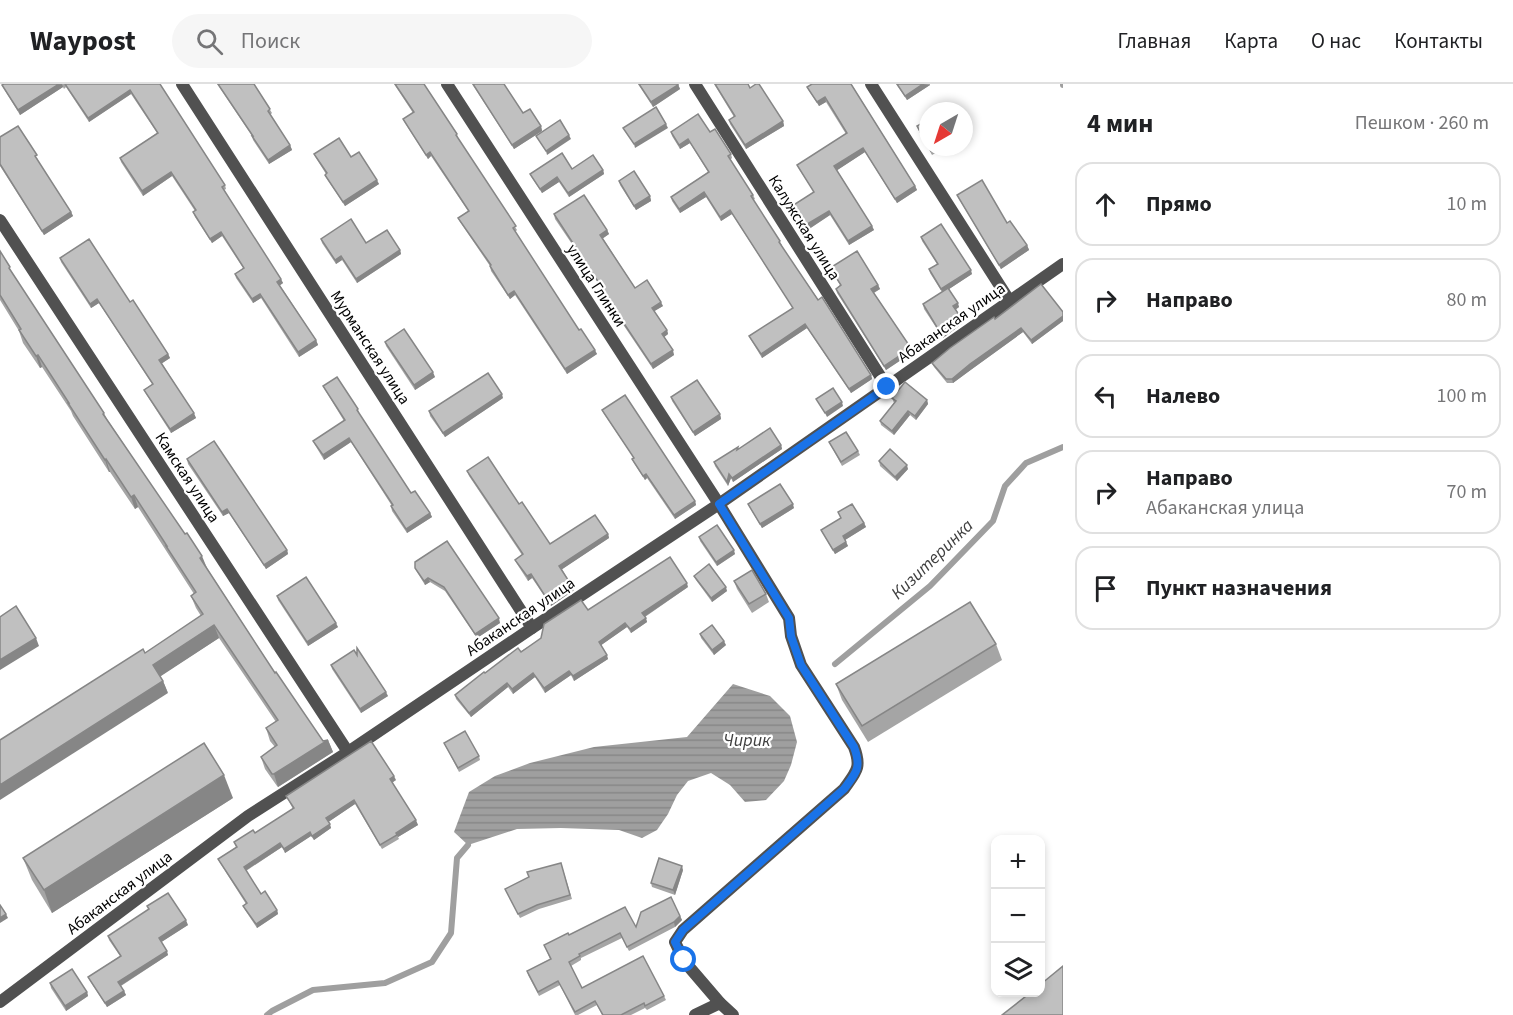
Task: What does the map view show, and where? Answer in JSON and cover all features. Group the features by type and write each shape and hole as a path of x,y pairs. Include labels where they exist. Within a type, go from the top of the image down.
{"street":[{"name":"Мурманская улица","path":"182,84 532,628"},
{"name":"улица Глинки","path":"447,84 719,504 789,618 791,636 801,665 854,747 858,758 858,770 844,789 683,930 675,942 684,960 720,1003"},
{"name":"Калужская улица","path":"695,84 887,387"},
{"path":"871,84 1009,300"},
{"name":"Камская улица","path":"0,220 348,752"},
{"name":"Абаканская улица","path":"0,1002 248,816 348,752 719,504 1063,264"},
{"path":"695,1015 720,1003 733,1015"}],"water":[{"name":"Чирик","path":"733,684 770,696 790,716 797,742 791,765 784,781 766,800 745,802 730,785 711,773 688,781 677,795 657,830 642,838 619,830 517,829 468,845 454,832 469,792 495,776 530,763 594,747 687,737"}],"building":[{"path":"59,84 18,110 2,85"},
{"path":"65,84 160,84 225,185 222,187 281,279 277,282 316,340 298,352 260,294 252,299 235,274 244,268 221,232 210,239 193,212 196,210 171,172 142,191 120,158 158,133 130,90 88,118"},
{"path":"218,84 254,84 290,145 268,160"},
{"path":"395,84 424,84 516,226 513,228 579,330 581,329 595,350 565,369 514,291 508,295 491,265 458,218 469,211 430,152 426,155 403,119 414,112"},
{"path":"473,84 504,84 523,113 530,109 541,126 512,145"},
{"path":"639,84 678,84 678,85 651,102"},
{"path":"715,84 748,84 750,88 759,84 783,121 745,145 729,120 735,116"},
{"path":"812,84 851,84 915,186 895,199 863,148 834,166 872,226 848,241 829,211 804,226 792,206 814,192 797,165 847,133 825,97 817,102 807,87"},
{"path":"897,84 923,84 905,96"},
{"path":"656,107 666,124 634,144 623,128"},
{"path":"698,114 710,132 715,129 731,154 728,156 779,242 818,300 822,297 871,375 849,389 805,324 761,354 749,336 793,308 730,210 720,217 704,192 679,209 671,197 709,172 688,139 679,145 671,132"},
{"path":"560,120 569,135 546,151 536,136"},
{"path":"18,126 71,212 42,231 0,164 0,137"},
{"path":"339,138 351,157 359,152 377,180 343,202 314,154"},
{"path":"562,153 572,169 593,155 603,170 568,193 557,177 540,189 530,174"},
{"path":"634,171 650,196 634,206 619,181"},
{"path":"982,180 1007,223 1010,221 1027,245 999,265 957,195"},
{"path":"584,195 607,230 600,235 635,288 647,280 661,302 652,308 667,330 662,334 673,350 651,364 554,214"},
{"path":"351,219 366,243 387,230 400,250 356,279 341,256 335,260 321,239"},
{"path":"941,224 971,270 941,289 929,269 938,264 921,237"},
{"path":"89,239 130,302 133,300 168,354 159,360 194,413 170,429 144,390 153,384 97,299 90,304 60,258"},
{"path":"0,251 103,414 202,556 200,558 275,673 323,741 328,740 274,774 261,757 277,745 266,728 278,720 214,625 153,665 163,681 0,785 0,740 143,649 145,653 203,614 191,596 196,592 134,495 131,497 105,460 38,355 36,356 19,330 21,329 0,295"},
{"path":"857,251 878,285 871,289 911,348 884,366 836,289 841,285 830,268"},
{"path":"1041,284 1063,312 1063,316 1031,340 1021,328 952,379 946,379 932,363 950,348 994,317 995,319"},
{"path":"948,288 958,303 953,306 962,319 941,334 923,304"},
{"path":"404,329 433,372 414,385 385,342"},
{"path":"488,373 502,394 443,433 429,411"},
{"path":"337,377 411,493 415,491 430,513 406,529 349,438 323,455 313,441 345,420 323,386"},
{"path":"697,380 720,414 693,432 671,397"},
{"path":"905,382 927,400 915,416 908,411 892,431 880,421 896,401 892,398"},
{"path":"833,388 842,402 825,413 816,399"},
{"path":"625,395 695,501 674,515 646,474 643,476 632,459 634,458 602,410"},
{"path":"770,428 781,445 732,478 729,474 727,482 714,462"},
{"path":"846,432 858,451 841,462 829,442"},
{"path":"214,441 287,550 264,565 227,509 222,512 187,459"},
{"path":"890,449 907,465 895,477 879,461"},
{"path":"488,457 519,504 522,502 550,544 595,515 608,534 559,566 572,586 549,602 531,574 527,576 515,560 523,554 467,471"},
{"path":"780,484 793,504 760,524 748,504"},
{"path":"852,504 864,523 843,536 846,542 833,550 821,530 841,518 838,512"},
{"path":"717,525 734,550 716,562 699,537"},
{"path":"447,541 499,618 475,634 444,587 428,578 424,581 415,568 415,562"},
{"path":"670,557 687,583 642,613 646,618 630,629 625,623 599,642 607,655 573,676 569,671 544,688 533,673 512,689 507,683 469,713 455,695 518,648 521,652 541,638 544,624 581,600 588,610"},
{"path":"709,564 726,587 711,598 694,576"},
{"path":"752,570 766,594 749,604 734,581"},
{"path":"306,577 336,623 307,642 277,596"},
{"path":"970,602 996,644 862,726 836,684"},
{"path":"16,606 36,638 0,660 0,617"},
{"path":"712,625 724,641 712,650 700,634"},
{"path":"357,648 386,692 360,709 331,665 354,650 357,655"},
{"path":"465,731 479,756 458,768 444,743"},
{"path":"371,741 394,776 390,779 416,820 380,845 354,800 326,818 330,824 312,836 310,832 284,849 280,843 244,867 261,894 265,891 277,910 256,924 243,906 247,903 218,859 237,847 234,842 253,830 255,833 294,808 286,796"},
{"path":"204,743 224,775 44,890 23,858"},
{"path":"659,858 682,866 673,890 651,883"},
{"path":"561,863 570,895 537,905 518,914 505,889 529,877 527,872"},
{"path":"168,893 186,920 159,938 167,951 118,982 124,991 105,1003 88,977 121,956 108,936 149,909 147,906"},
{"path":"671,897 680,916 674,922 627,947 620,933 579,954 580,956 569,962 582,988 643,956 664,996 621,1015 603,1015 595,1001 575,1012 558,981 538,992 527,971 551,959 544,945 625,907 636,927 641,912"},
{"path":"0,905 6,914 0,918"},
{"path":"1063,966 1063,1015 1002,1015 1025,997 1045,997 1045,981"},
{"path":"72,969 87,992 65,1006 50,983"}],"waterway":[{"name":"Кизитеринка","path":"835,664 930,586 993,521 1005,486 1026,463 1063,447"},
{"name":"Кизитеринка","path":"267,1015 313,990 385,983 432,962 451,933 457,858 468,845"}],"route":[{"path":"684,960 675,942 683,930 844,789 858,770 858,758 854,747 801,665 791,636 789,618 719,504 887,387"}]}
